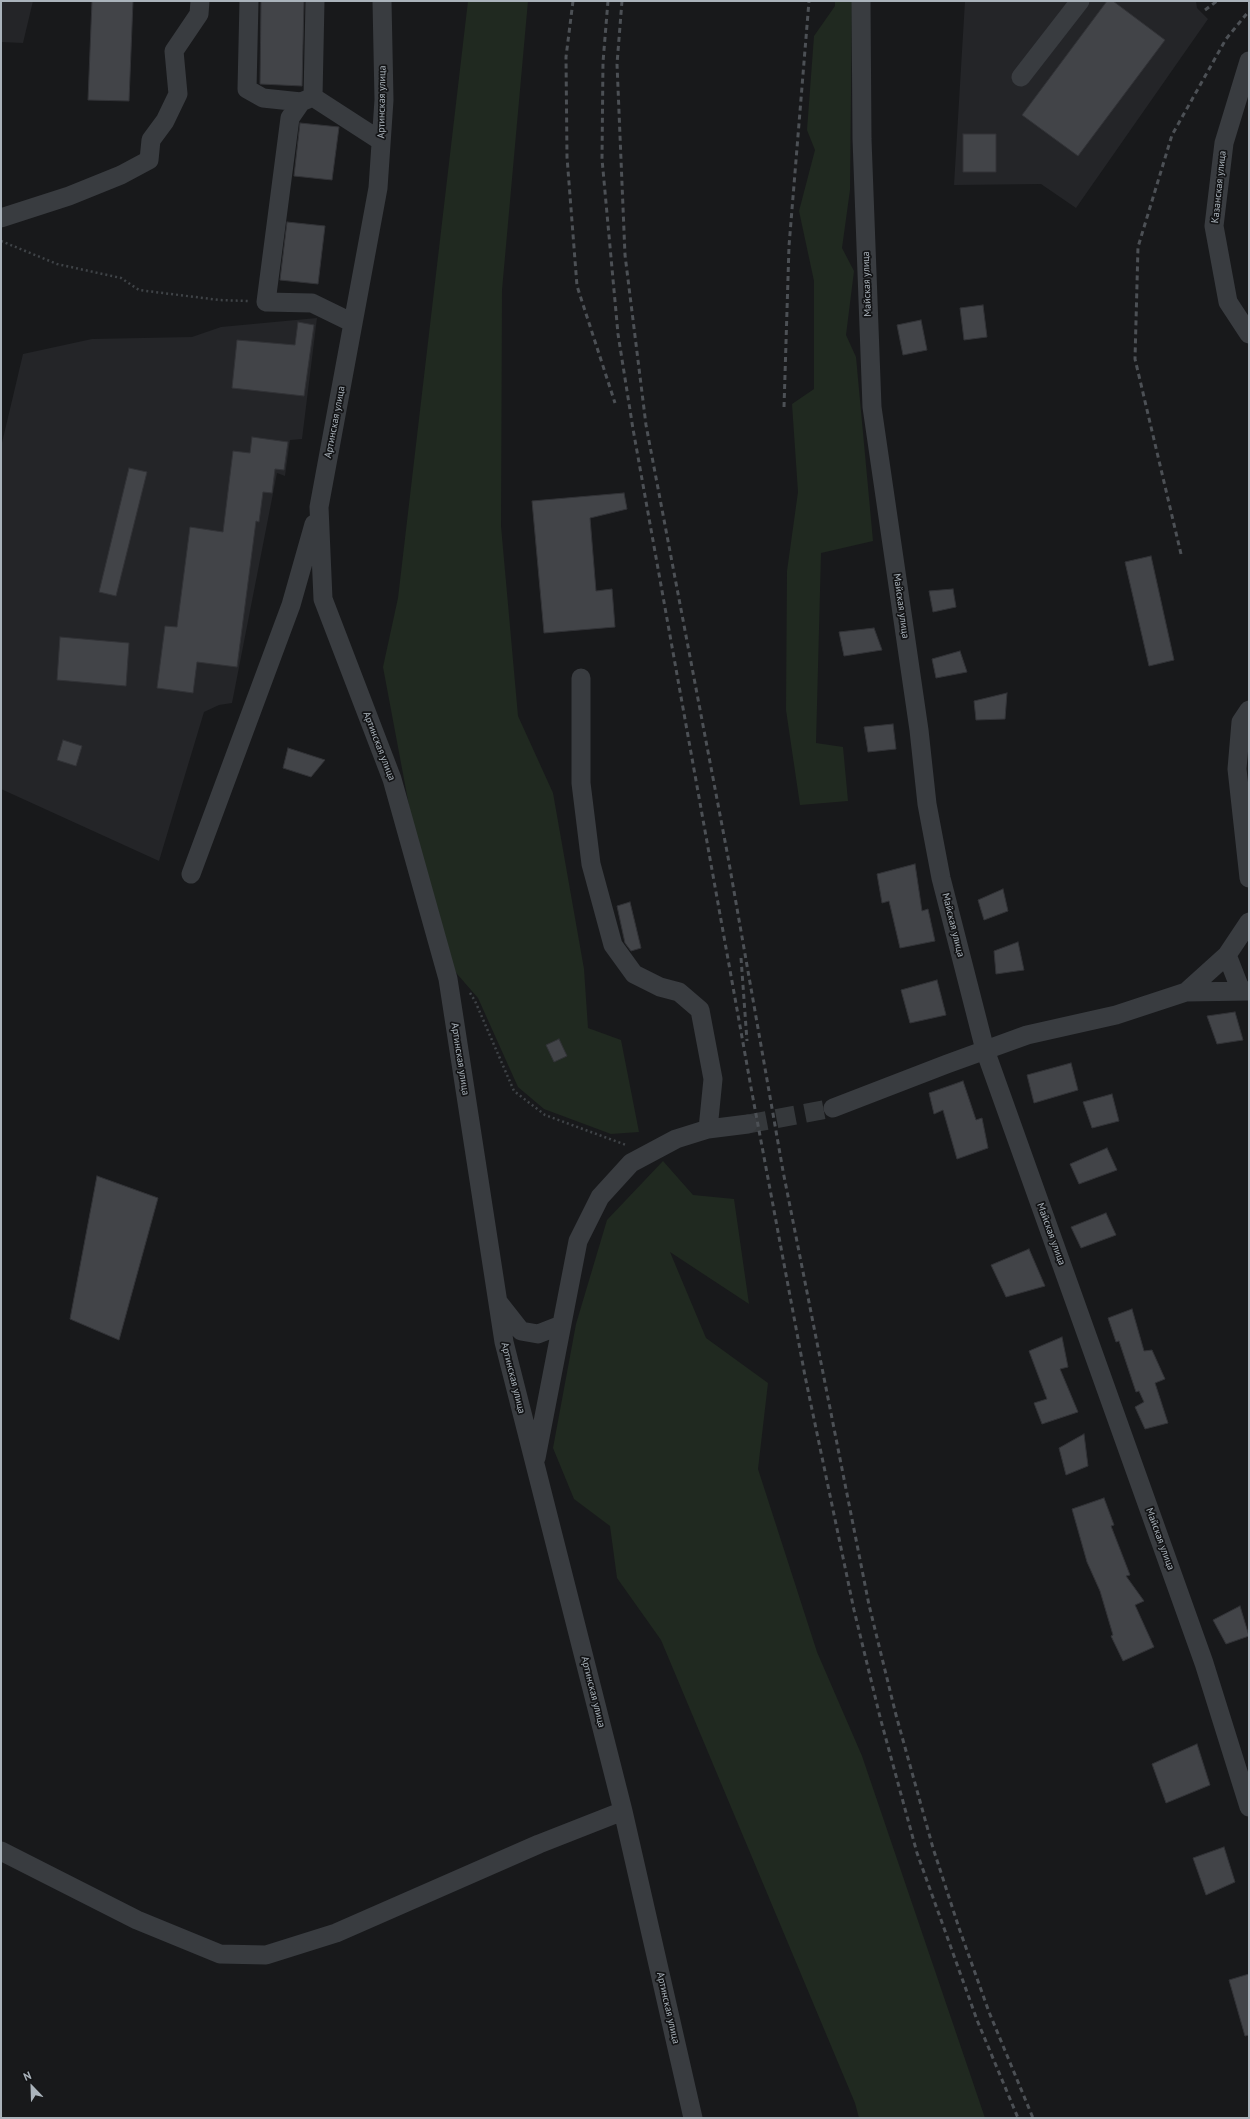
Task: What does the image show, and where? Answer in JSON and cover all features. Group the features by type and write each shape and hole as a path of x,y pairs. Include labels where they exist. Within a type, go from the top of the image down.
{"street":[{"path":"1,218 69,196 120,175 149,160 151,140 165,121 178,94 174,51 199,14 200,1"},
{"path":"249,1 247,89 263,98 307,100 381,141"},
{"path":"315,1 307,100 290,118 266,302 312,303 353,323"},
{"name":"Артинская улица","path":"382,1 384,100 378,188 318,507 323,599 392,779 449,984 504,1342 624,1811 693,2118"},
{"name":"Майская улица","path":"861,1 862,139 872,408 919,730 927,804 941,878 985,1050 1204,1663 1249,1807"},
{"path":"1022,77 1080,1"},
{"name":"Казанская улица","path":"1249,61 1224,143 1214,226 1228,302 1249,334"},
{"path":"191,874 291,605 318,507"},
{"path":"581,678 581,783 584,812 591,864 613,945 634,974 660,987 679,992 700,1010 713,1079 708,1129"},
{"path":"1249,710 1241,722 1237,769 1249,878"},
{"path":"1186,992 1228,955 1249,922"},
{"path":"833,1108 1027,1035 1116,1015 1186,992 1245,991 1228,955"},
{"path":"535,1463 578,1240 600,1197 632,1163 676,1139 708,1129 748,1124"},
{"path":"498,1302 521,1332 538,1334 561,1325"},
{"path":"1,1851 137,1920 220,1954 266,1955 336,1933 539,1844 624,1811"}],"path":[{"path":"1,241 57,264 121,278 139,290 219,300 266,302"},
{"path":"449,984 464,986 476,1001 514,1091 544,1116 615,1142 653,1151"}],"shaded area":[{"path":"1,1 33,1 23,43 1,42"},
{"path":"468,1 528,1 502,290 501,526 518,716 553,793 584,969 588,1028 621,1040 639,1132 611,1134 544,1109 518,1087 478,998 451,967 410,811 383,667 398,598"},
{"path":"835,1 852,1 850,190 842,248 854,271 846,335 856,357 873,541 821,553 816,743 843,747 848,801 800,805 786,710 787,571 798,492 792,404 814,389 814,281 799,211 815,150 807,130 814,36 835,6"},
{"path":"965,1 1196,1 1197,8 1208,19 1076,208 1041,184 954,185"},
{"path":"317,318 302,439 290,440 285,476 277,473 232,703 219,705 204,712 159,861 1,789 1,447 23,354 92,339 192,337 221,327"},
{"path":"663,1161 693,1195 734,1199 749,1304 670,1252 706,1338 768,1383 758,1469 817,1652 862,1756 985,2118 859,2118 855,2103 661,1640 617,1578 610,1526 574,1499 553,1448 576,1324 607,1220"}],"building":[{"path":"92,1 133,1 129,101 88,100"},
{"path":"261,1 304,1 302,86 260,84"},
{"path":"1107,1 1113,1 1165,40 1078,156 1022,115"},
{"path":"300,123 339,127 332,180 294,176"},
{"path":"963,134 996,134 996,172 963,172"},
{"path":"287,222 325,226 318,284 280,280"},
{"path":"983,305 987,337 964,340 960,308"},
{"path":"921,320 927,350 903,355 897,325"},
{"path":"298,322 314,325 304,396 232,388 237,340 295,345"},
{"path":"252,437 288,442 284,470 275,469 272,493 263,492 259,522 256,521 237,667 197,662 193,693 157,688 165,626 177,627 190,527 223,532 233,451 250,453"},
{"path":"129,468 147,472 116,596 99,592"},
{"path":"624,493 627,509 590,518 596,591 612,589 615,627 544,633 532,501"},
{"path":"1151,556 1174,660 1149,666 1125,562"},
{"path":"953,589 956,607 933,612 929,591"},
{"path":"874,628 882,650 844,656 839,632"},
{"path":"60,637 129,643 126,686 57,680"},
{"path":"960,651 967,672 936,678 932,659"},
{"path":"1007,693 1005,719 976,720 974,701"},
{"path":"893,724 896,749 868,752 864,727"},
{"path":"63,740 82,746 76,766 57,760"},
{"path":"288,748 325,760 311,777 283,768"},
{"path":"915,864 922,911 928,909 935,941 900,948 889,901 882,903 877,874"},
{"path":"1003,889 1008,911 984,920 978,900"},
{"path":"630,902 641,948 631,951 625,943 617,906"},
{"path":"1018,942 1024,970 996,974 994,951"},
{"path":"937,980 946,1015 910,1023 901,990"},
{"path":"1235,1012 1243,1040 1217,1044 1207,1016"},
{"path":"559,1039 567,1056 554,1062 546,1045"},
{"path":"1071,1063 1078,1090 1034,1103 1027,1075"},
{"path":"963,1081 976,1120 982,1118 988,1148 957,1159 943,1110 934,1114 929,1093"},
{"path":"1112,1094 1119,1121 1092,1128 1083,1102"},
{"path":"1107,1148 1117,1170 1079,1184 1070,1164"},
{"path":"97,1176 158,1198 119,1340 70,1319"},
{"path":"1106,1213 1116,1235 1081,1248 1071,1227"},
{"path":"1029,1249 1045,1286 1006,1297 991,1265"},
{"path":"1132,1309 1144,1351 1152,1350 1165,1379 1155,1383 1168,1423 1145,1429 1135,1407 1144,1402 1139,1391 1136,1392 1119,1341 1116,1342 1108,1318"},
{"path":"1062,1337 1068,1367 1060,1369 1078,1412 1042,1424 1034,1403 1047,1399 1029,1351"},
{"path":"1084,1434 1088,1466 1066,1475 1059,1448"},
{"path":"1104,1498 1114,1525 1111,1526 1130,1575 1126,1576 1144,1601 1135,1605 1154,1647 1123,1661 1111,1636 1113,1635 1100,1591 1087,1562 1072,1509"},
{"path":"1240,1606 1249,1636 1226,1644 1213,1620"},
{"path":"1197,1744 1210,1785 1166,1803 1152,1764"},
{"path":"1224,1847 1235,1882 1206,1895 1193,1858"},
{"path":"1249,1974 1249,2035 1245,2036 1229,1980"}],"tunnel":[{"path":"748,1124 833,1108"}],"railway":[{"path":"573,1 566,57 567,157 577,286 615,403"},
{"path":"608,1 603,62 602,159 618,334 633,429 752,1093 805,1376 854,1610 880,1717 917,1853 977,2020 1018,2118"},
{"path":"622,1 617,64 625,255 646,425 728,857 783,1171 869,1605 896,1715 933,1848 959,1928 989,2012 1033,2118"},
{"path":"784,407 789,246 809,1"},
{"path":"1205,10 1217,1"},
{"path":"1181,554 1135,359 1138,247 1172,135 1226,39 1249,11"},
{"path":"741,958 747,1041"}]}
